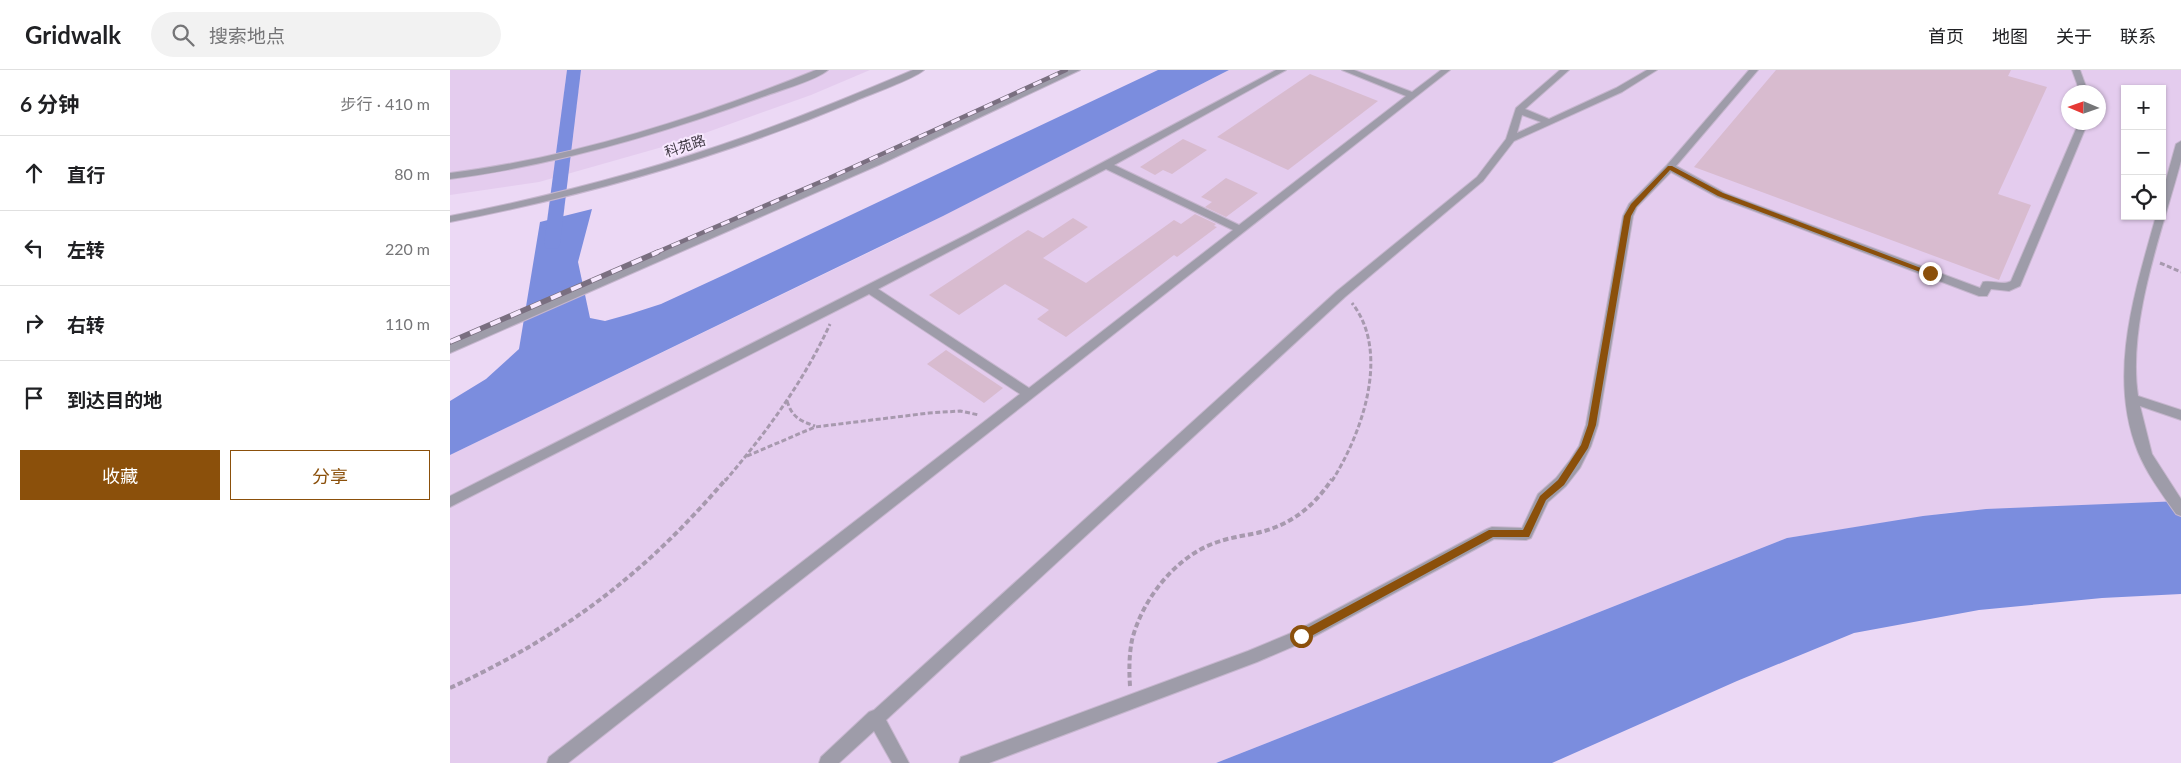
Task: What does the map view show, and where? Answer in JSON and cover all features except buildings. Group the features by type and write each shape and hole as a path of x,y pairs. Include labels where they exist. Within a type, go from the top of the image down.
{"street":[{"path":"450,176 537,161 688,121 774,91 824,70"},
{"name":"科苑路","path":"576,188 717,143 792,116 902,70"},
{"name":"科苑路","path":"450,219 576,188 644,174 798,121 920,70"},
{"path":"450,349 878,162 1076,70"},
{"path":"450,502 872,290 1108,166 1282,70"},
{"path":"1346,70 1413,96"},
{"path":"555,763 1446,70"},
{"path":"827,763 875,717 1341,294 1480,179 1511,139 1519,110 1565,70"},
{"path":"1511,139 1619,90 1653,70"},
{"path":"967,763 1252,657 1301,636 1492,533 1526,534 1543,498 1561,482 1585,446 1592,425 1628,216 1633,206 1670,167 1754,70"},
{"path":"2076,70 2081,85"},
{"path":"1519,110 1549,122"},
{"path":"1670,167 1721,195 1984,293 1987,285 2009,287 2016,283 2081,130"},
{"path":"2166,200 2181,144"},
{"path":"1108,166 1240,230"},
{"name":"科苑路","path":"450,211 527,200"},
{"path":"2161,220 2132,324 2130,343 2132,400 2140,439 2157,476 2181,510"},
{"path":"872,290 1029,394"},
{"path":"2132,400 2181,415"},
{"path":"875,717 901,763"}],"path":[{"path":"2150,259 2181,272"},
{"path":"1131,702 1129,669 1132,642 1138,620 1150,599 1174,571 1192,554 1211,544 1275,528 1296,518 1314,502 1340,468 1357,435 1369,382 1370,352 1363,317 1355,306 1341,294"},
{"path":"450,688 513,658 610,596 681,530 747,456 787,400 810,363 837,307"},
{"path":"787,400 790,413 796,420 816,426"},
{"path":"747,456 816,426 907,414 960,411 977,414 992,423"}],"shaded area":[{"path":"450,70 870,70 811,95 680,142 539,182 450,195"},
{"path":"1229,70 2181,70 2181,501 1953,512 1787,538 1216,763 450,763 450,455 897,239"}],"water":[{"path":"1158,70 1229,70 943,216 450,455 450,401 486,379 519,349 540,222 592,209 578,262 590,318 605,321 661,304"},
{"path":"2181,501 2181,594 2102,598 1979,610 1854,633 1737,681 1552,763 1216,763 1787,538 1923,516 1986,509"}],"waterway":[{"path":"552,244 574,70"}],"railway":[{"path":"655,253 825,180 1066,70"},
{"path":"450,342 658,252"}],"route":[{"path":"1301,636 1492,533 1526,534 1543,498 1561,482 1575,464 1585,446 1592,425 1624,228 1633,206 1670,167 1721,195 1930,273"}]}
